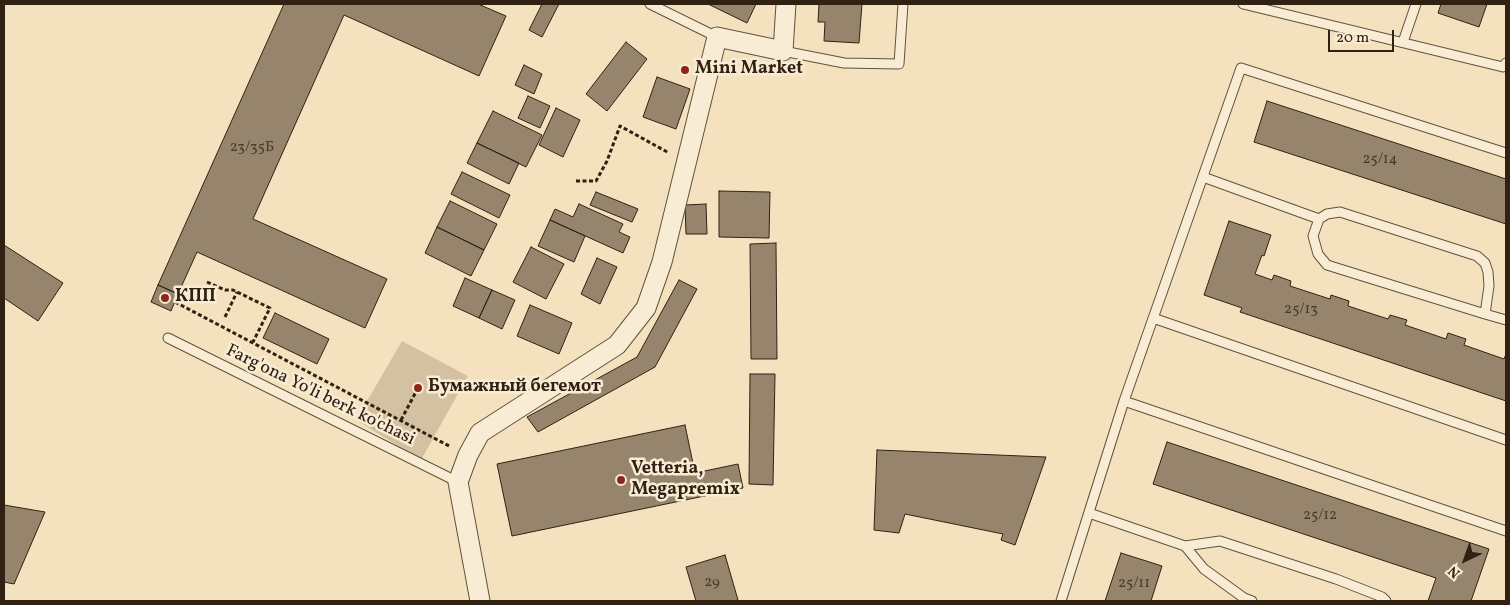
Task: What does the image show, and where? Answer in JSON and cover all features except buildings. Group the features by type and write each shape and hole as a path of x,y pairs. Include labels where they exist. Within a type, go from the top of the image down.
{"street":[{"path":"480,601 458,482 468,455 480,434 617,345 646,308 662,262 718,37 783,51 786,4"}],"lane":[{"path":"650,4 718,37"},
{"path":"783,51 844,64 898,64 903,4"},
{"path":"1243,4 1255,5 1503,67 1506,63"},
{"path":"1403,42 1416,4"},
{"path":"1061,601 1124,401 1241,68 1506,153"},
{"path":"1202,177 1319,219"},
{"path":"1485,314 1490,286 1485,263 1477,256 1340,212 1328,214 1319,219 1314,236 1318,254 1327,265 1485,314 1506,320"},
{"path":"1153,318 1506,440"},
{"name":"Farg'ona Yo'li berk ko'chasi","path":"168,338 458,482"},
{"path":"1124,401 1506,531"},
{"path":"1089,513 1185,546 1220,541 1227,543 1336,579 1382,597 1386,601"},
{"path":"1185,546 1204,569 1244,598 1252,601"}],"path":[{"path":"576,180 596,181 606,162 620,126 686,162"},
{"path":"207,282 225,290 233,290 270,308 253,342"},
{"path":"225,317 237,292"},
{"path":"175,302 468,455"},
{"path":"401,420 418,388"}],"shaded area":[{"path":"402,341 468,376 421,460 356,420"}],"place":[{"name":"Mini Market","path":"685,70"},
{"name":"КПП","path":"165,298"},
{"name":"Бумажный бегемот","path":"418,388"},
{"name":"Vetteria, Megapremix","path":"621,480"}]}
